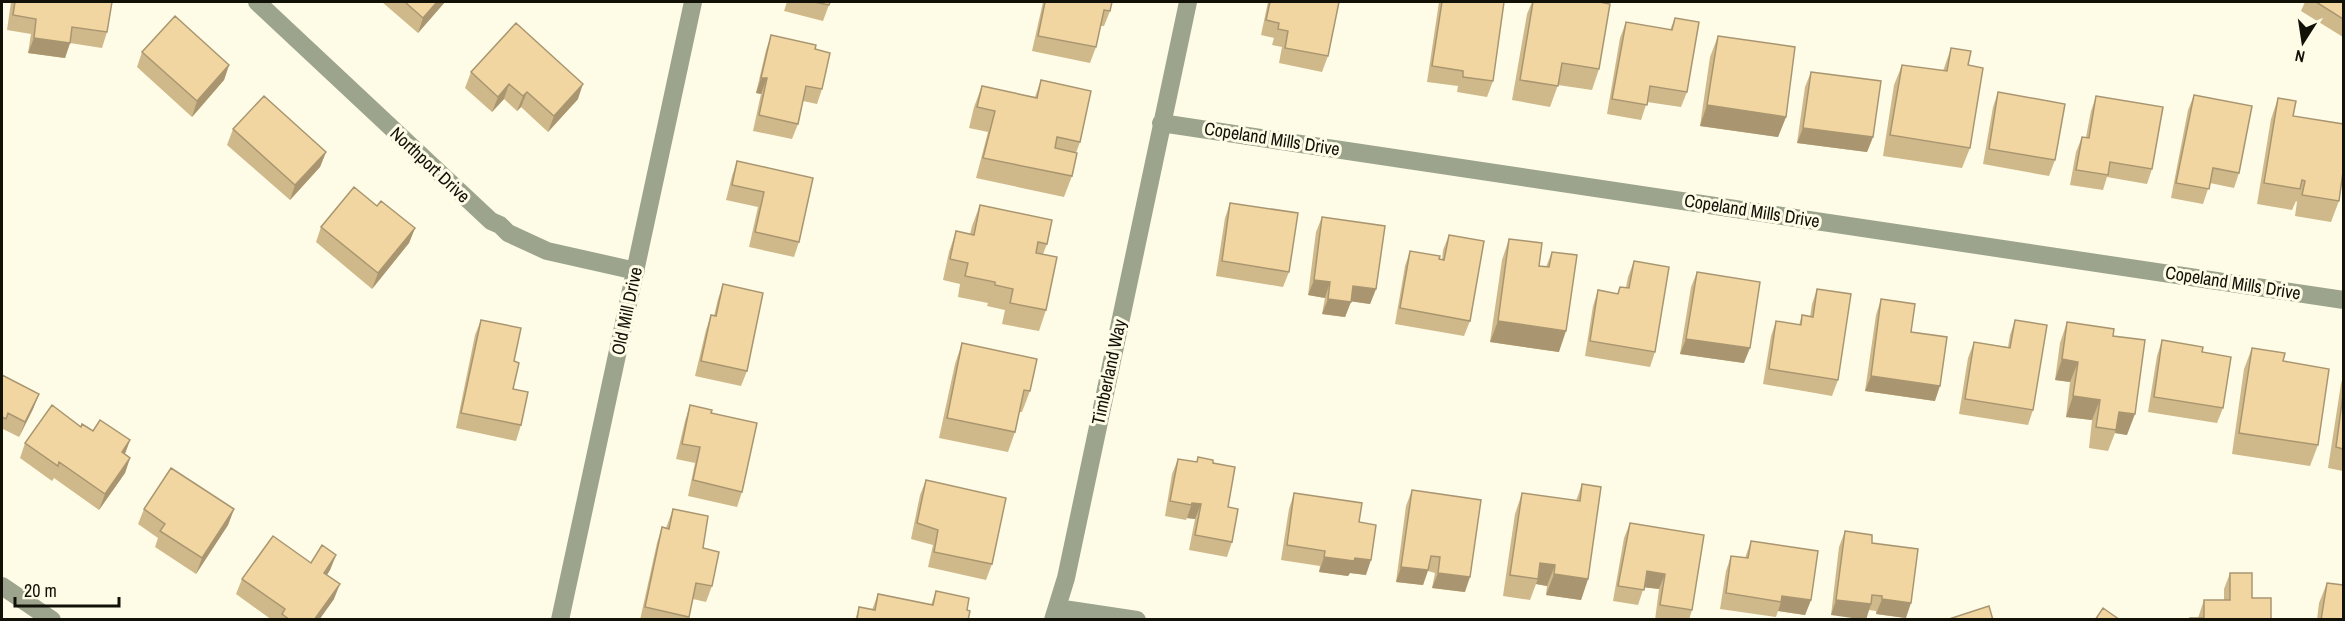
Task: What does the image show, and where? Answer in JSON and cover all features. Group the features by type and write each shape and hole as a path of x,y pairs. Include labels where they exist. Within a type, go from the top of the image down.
{"street":[{"name":"Northport Drive","path":"257,2 491,221 500,225 508,233 548,252 636,271"},
{"name":"Old Mill Drive","path":"560,620 693,2"},
{"name":"Timberland Way","path":"1055,614 1066,578 1188,2"},
{"name":"Copeland Mills Drive","path":"1161,123 2343,300"},
{"path":"2,586 52,620"},
{"path":"1055,614 1137,620"}],"building":[{"path":"15,2 112,2 107,32 72,27 70,43 34,38 36,19 13,15"},
{"path":"405,2 437,2 423,18"},
{"path":"814,2 830,2 829,5"},
{"path":"1045,2 1112,2 1110,11 1104,10 1096,47 1038,36"},
{"path":"1270,2 1339,2 1328,56 1285,48 1288,31 1278,29 1279,23 1266,20"},
{"path":"1442,2 1504,2 1493,81 1463,77 1463,71 1432,66"},
{"path":"1533,2 1610,4 1599,69 1562,63 1558,86 1520,80"},
{"path":"2316,2 2343,2 2343,19"},
{"path":"175,16 229,65 197,101 142,52"},
{"path":"1675,18 1699,22 1687,92 1650,86 1647,105 1612,99 1626,22 1672,30"},
{"path":"516,23 583,84 554,116 527,92 523,96 509,84 498,97 471,72"},
{"path":"771,35 816,45 815,49 830,53 822,89 806,86 798,124 759,115 767,78 761,78"},
{"path":"1718,36 1795,47 1786,117 1707,105"},
{"path":"1951,48 1971,51 1968,65 1983,68 1970,148 1890,135 1902,65 1947,71"},
{"path":"1811,72 1881,81 1873,137 1803,128"},
{"path":"1041,80 1091,91 1080,142 1057,137 1055,148 1077,153 1072,176 983,158 995,111 977,107 982,86 1037,98"},
{"path":"1998,92 2065,104 2055,160 1989,149"},
{"path":"2194,95 2252,106 2239,173 2213,168 2209,189 2176,183"},
{"path":"264,96 326,152 295,185 233,129"},
{"path":"2096,96 2163,107 2152,169 2110,162 2108,175 2076,170 2082,137 2089,138"},
{"path":"2278,98 2296,101 2293,116 2343,124 2343,172 2339,201 2302,195 2305,181 2302,180 2300,189 2264,183"},
{"path":"737,161 813,178 799,242 755,232 764,192 732,185"},
{"path":"354,187 377,206 381,201 415,228 378,273 321,227"},
{"path":"1230,203 1298,213 1289,272 1222,261"},
{"path":"980,205 1052,220 1047,244 1038,242 1036,253 1057,257 1046,310 1010,303 1013,289 995,285 995,282 965,276 968,263 950,259 956,231 974,235"},
{"path":"1322,217 1385,226 1376,289 1353,286 1351,302 1328,299 1330,282 1314,280"},
{"path":"1449,235 1484,241 1470,321 1400,308 1410,251 1440,256 1439,259 1444,260"},
{"path":"1509,239 1542,243 1539,266 1549,267 1552,252 1577,255 1566,331 1498,321"},
{"path":"1634,261 1669,267 1655,352 1590,341 1598,290 1618,294 1620,287 1629,288"},
{"path":"1697,272 1760,282 1750,348 1686,339"},
{"path":"723,284 763,293 747,371 701,361 711,315 716,316"},
{"path":"1817,289 1851,294 1838,380 1769,369 1776,321 1801,325 1802,315 1813,317"},
{"path":"1881,299 1915,304 1911,332 1947,337 1940,386 1871,376"},
{"path":"481,320 521,328 514,361 519,363 513,389 528,392 521,425 461,413"},
{"path":"2015,320 2047,325 2033,410 1965,399 1974,342 2010,348"},
{"path":"2067,322 2114,329 2113,336 2145,340 2135,414 2119,412 2116,430 2096,427 2100,400 2073,396 2078,362 2062,359"},
{"path":"2162,340 2203,347 2202,352 2231,357 2223,408 2154,397"},
{"path":"962,343 1037,359 1030,391 1024,390 1015,432 947,418"},
{"path":"2252,348 2285,353 2283,361 2329,369 2318,445 2239,433"},
{"path":"2,375 39,394 25,422 8,413 6,419 2,417"},
{"path":"2343,395 2343,449 2336,447"},
{"path":"52,405 81,427 82,424 93,431 100,420 130,440 122,452 130,458 105,494 59,462 58,466 25,443"},
{"path":"690,405 712,410 711,413 757,423 742,492 693,480 700,447 682,444"},
{"path":"1198,457 1213,460 1213,463 1235,467 1228,507 1238,509 1232,542 1195,535 1201,504 1192,503 1191,505 1170,501 1178,459 1197,462"},
{"path":"171,468 234,509 202,558 160,531 165,524 144,509"},
{"path":"926,480 1006,498 992,564 934,552 938,530 917,523"},
{"path":"1582,484 1601,487 1588,579 1554,574 1555,565 1540,563 1538,579 1510,575 1522,493 1580,501"},
{"path":"1412,490 1481,500 1470,577 1438,573 1440,557 1431,556 1428,570 1401,567"},
{"path":"1294,493 1362,503 1359,522 1376,525 1371,560 1355,558 1354,561 1324,557 1325,551 1287,545"},
{"path":"673,509 708,516 703,548 719,552 712,586 696,583 689,617 645,607 662,527 669,529"},
{"path":"1630,523 1704,535 1692,610 1660,605 1665,574 1647,571 1644,590 1618,586"},
{"path":"1845,531 1872,535 1872,543 1918,549 1911,603 1882,599 1882,596 1872,595 1871,604 1836,600"},
{"path":"273,536 311,563 322,545 336,555 324,573 340,584 314,620 290,620 282,614 285,609 242,579"},
{"path":"1751,541 1818,551 1811,600 1782,596 1781,602 1726,593 1731,556 1748,558"},
{"path":"2230,573 2252,573 2252,598 2271,598 2271,620 2190,620 2190,618 2204,618 2204,600 2230,600"},
{"path":"2327,583 2343,585 2343,620 2321,620"},
{"path":"936,591 969,598 968,620 857,620 859,607 875,610 878,594 933,605"},
{"path":"1989,606 1993,620 1946,620"},
{"path":"2103,608 2120,620 2095,620"}]}
